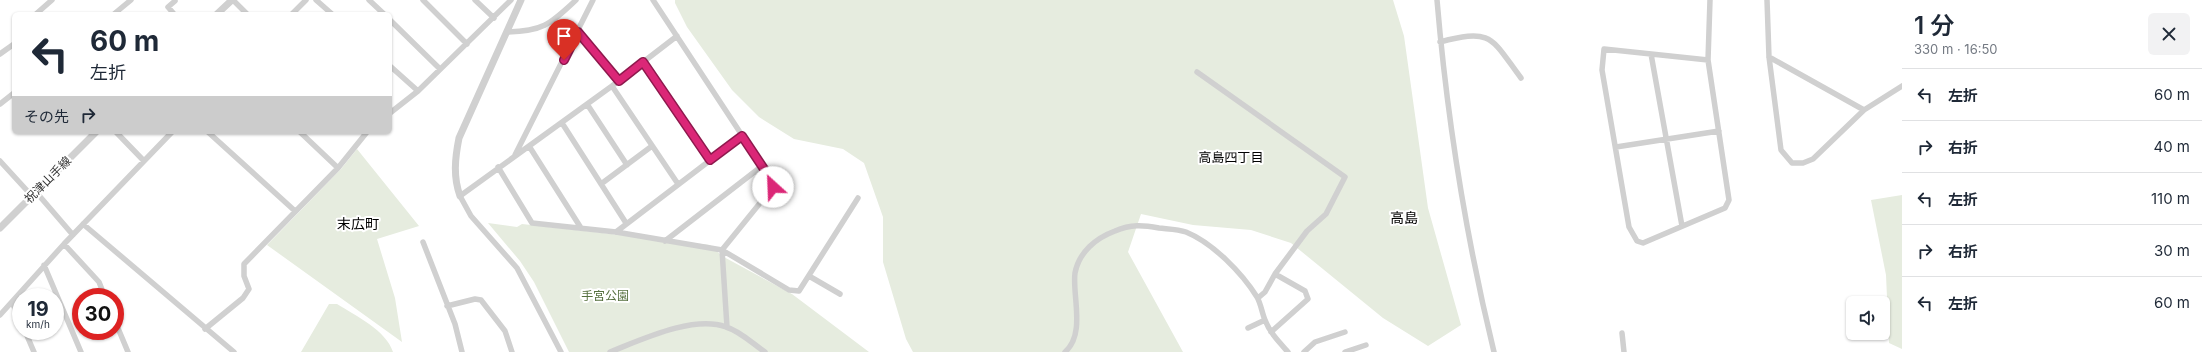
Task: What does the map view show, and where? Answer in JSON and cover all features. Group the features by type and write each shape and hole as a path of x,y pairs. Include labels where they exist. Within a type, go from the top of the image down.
{"street":[{"path":"38,12 52,0"},
{"path":"116,12 131,0"},
{"path":"219,12 232,0 245,12"},
{"path":"294,12 306,0"},
{"path":"316,0 330,12"},
{"path":"369,0 382,12"},
{"path":"423,0 467,44"},
{"path":"475,0 494,18"},
{"path":"392,111 418,91 511,0"},
{"path":"520,0 459,138 455,159 456,182 460,196 471,216 517,268 561,352"},
{"path":"507,32 530,31 552,22 576,0"},
{"path":"514,158 594,0"},
{"path":"653,0 772,181 773,187 722,250 727,327"},
{"path":"1437,0 1440,42 1457,160 1475,261 1494,352"},
{"path":"1708,60 1604,49 1602,70 1629,227 1637,241 1643,243 1725,208 1729,200 1708,60 1710,0"},
{"path":"1767,0 1769,57 1781,150 1792,163 1803,163 1813,159 1864,110 1902,86"},
{"path":"172,12 168,8 175,1"},
{"path":"392,22 440,69"},
{"path":"578,32 619,81"},
{"path":"1440,42 1462,37 1482,35 1494,42 1521,78"},
{"path":"460,196 498,167 514,158 619,81 677,36"},
{"path":"0,54 12,45"},
{"path":"1651,54 1682,226"},
{"path":"1769,57 1864,110"},
{"path":"643,62 710,160"},
{"path":"392,68 418,91"},
{"path":"1197,72 1345,177 1326,214 1307,231 1275,274 1265,292 1258,298"},
{"path":"612,86 678,184"},
{"path":"0,104 12,95"},
{"path":"587,104 626,165"},
{"path":"562,122 626,224"},
{"path":"1616,147 1719,131"},
{"name":"祝津山手線","path":"0,228 94,134"},
{"path":"118,134 144,161"},
{"path":"24,288 44,265 170,134"},
{"path":"210,134 295,211"},
{"path":"302,134 338,168"},
{"path":"205,329 243,298 249,289 244,276 244,264 338,168 365,134"},
{"path":"616,232 742,136"},
{"path":"529,146 581,228"},
{"path":"601,184 652,146"},
{"path":"0,161 73,235"},
{"path":"665,241 762,166"},
{"path":"498,167 532,223 616,232 722,250 789,290 799,290 858,198"},
{"path":"83,224 205,329 234,352"},
{"path":"1065,352 1071,345 1078,314 1075,274 1080,257 1096,241 1123,227 1139,224 1185,231 1205,242 1224,257 1258,298 1265,320 1271,332 1288,352"},
{"path":"423,242 455,324 462,352"},
{"path":"64,244 99,282 101,288"},
{"path":"44,265 81,352"},
{"path":"1271,332 1308,299 1305,291 1275,274"},
{"path":"808,276 840,294"},
{"path":"447,306 475,299 481,300 505,331 512,352"},
{"path":"0,315 12,302"},
{"path":"1248,328 1265,320"},
{"path":"610,352 678,328 700,324 727,327 765,352"},
{"path":"1304,352 1315,342 1345,332"},
{"path":"1622,333 1624,352"},
{"path":"29,340 34,352"},
{"path":"123,340 128,352"},
{"path":"1345,352 1366,345"}],"green space":[{"path":"675,0 1393,0 1404,36 1428,208 1461,325 1428,346 1383,318 1291,243 1251,230 1193,225 1141,214 1128,252 1183,352 913,352 906,339 883,262 883,217 864,163 843,149 794,139 759,117 732,90 687,27 675,3"},
{"path":"357,149 419,226 377,239 395,298 402,342 267,245 341,169"},
{"path":"1902,195 1902,349 1889,343 1890,296 1887,296 1886,275 1871,200"},
{"name":"手宮公園","path":"488,223 517,227 522,224 710,245 722,256 792,294 869,352 569,352 534,282 520,261"},
{"path":"329,304 337,304 370,324 384,337 393,352 301,352"}],"district":[{"name":"高島四丁目","path":"1231,157"},
{"name":"高島","path":"1404,218"},
{"name":"末広町","path":"358,224"}],"route":[{"path":"564,60 578,32 619,81 643,62 710,160 742,136 772,181 773,187"}]}
